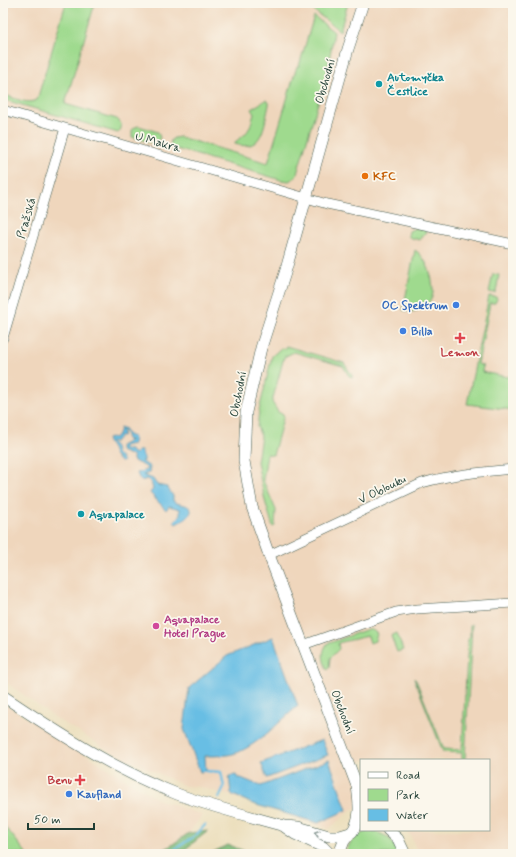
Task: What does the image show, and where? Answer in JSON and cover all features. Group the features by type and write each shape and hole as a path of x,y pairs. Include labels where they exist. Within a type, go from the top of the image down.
{"street":[{"name":"Obchodní","path":"339,854 344,841 355,831 359,819 359,789 269,555 252,506 244,461 246,412 261,348 285,273 348,49 363,3"},
{"name":"U Makra","path":"3,110 327,204 513,244"},
{"name":"Pražská","path":"3,338 65,128"},
{"name":"V Oblouku","path":"269,555 422,484 445,477 513,469"},
{"path":"303,645 396,612 417,609 513,603"},
{"path":"3,696 58,733 129,772 177,794 284,826 298,827 329,836 340,836 355,831"},
{"path":"284,826 295,834 323,847 330,854"},
{"path":"389,831 398,839 404,852"}],"shaded area":[{"path":"3,3 513,3 513,854 418,854 411,836 407,831 490,831 490,759 360,759 360,808 352,809 329,829 231,796 200,787 185,786 108,750 57,719 3,680"},
{"path":"3,703 159,800 202,815 189,833 167,848 152,854 27,854 3,824"}],"green space":[{"path":"66,3 95,3 65,104 117,119 121,126 118,133 5,100 5,95 29,102 37,100"},
{"path":"304,3 348,3 340,31"},
{"path":"314,16 334,32 327,73 296,177 289,181 281,180 170,147 171,140 180,137 268,163 297,66 299,66"},
{"path":"266,100 269,102 269,105 266,121 257,141 251,145 244,146 235,144 235,142 246,133 249,128 254,114 251,109"},
{"path":"139,126 158,132 160,138 156,144 132,137 132,130"},
{"path":"415,228 427,230 420,240 408,236 409,231"},
{"path":"415,250 426,263 432,280 433,292 430,301 426,305 418,310 408,311 403,310"},
{"path":"493,274 499,275 496,292 494,293 489,292"},
{"path":"489,296 496,297 497,299 495,303 490,303 478,364 483,366 482,372 513,378 513,410 467,404"},
{"path":"286,346 344,363 353,377 349,376 343,366 294,352 284,357 272,402 278,412 284,415 273,455 267,454 263,480 276,510 275,526 273,527 265,501 257,462 261,436 257,427 259,411 272,356"},
{"path":"472,624 465,759 462,759 462,753 443,752 414,678 444,749 462,750 470,625"},
{"path":"368,629 377,634 375,641 370,643 368,636 338,643 339,649 330,658 329,668 327,670 323,657 327,644"},
{"path":"397,633 403,650 397,652 391,636"},
{"path":"3,824 27,854 3,854"},
{"path":"208,831 179,854 152,854 167,848 189,833"},
{"path":"365,832 376,832 386,836 396,848 397,854 346,854 348,846 352,840"},
{"path":"228,845 253,854 209,854"}],"water":[{"path":"120,428 124,428 129,436 134,438 133,444 124,446 122,449 130,450 136,454 137,451 141,451 144,461 141,461 150,467 149,473 143,475 153,479 157,485 167,487 173,496 173,501 189,507 191,513 188,516 176,524 174,522 180,515 180,509 169,506 166,510 150,493 153,489 151,482 147,479 141,481 137,473 146,470 147,468 133,460 133,456 120,451 120,446 131,440 127,440 125,432 122,430 122,436 115,442 110,441 115,447 116,453 123,461 121,463 115,456 107,439 111,437 115,438"},
{"path":"273,637 298,706 263,737 247,748 231,754 205,756 206,771 200,772 184,729 189,688 227,656"},
{"path":"322,740 328,755 267,778 261,763"},
{"path":"329,760 347,810 318,823 253,804 231,794 229,776 236,775 238,778 261,786"}],"waterway":[{"path":"206,771 221,772 224,787 219,798"},
{"path":"168,854 196,835 205,825"}],"place":[{"name":"Automyčka Čestlice","path":"379,84"},
{"name":"KFC","path":"365,176"},
{"name":"OC Spektrum","path":"456,305"},
{"name":"Billa","path":"403,331"},
{"name":"Lemon","path":"460,338"},
{"name":"Aquapalace","path":"81,514"},
{"name":"Aquapalace Hotel Prague","path":"156,626"},
{"name":"Benu","path":"80,780"},
{"name":"Kaufland","path":"69,794"}]}
